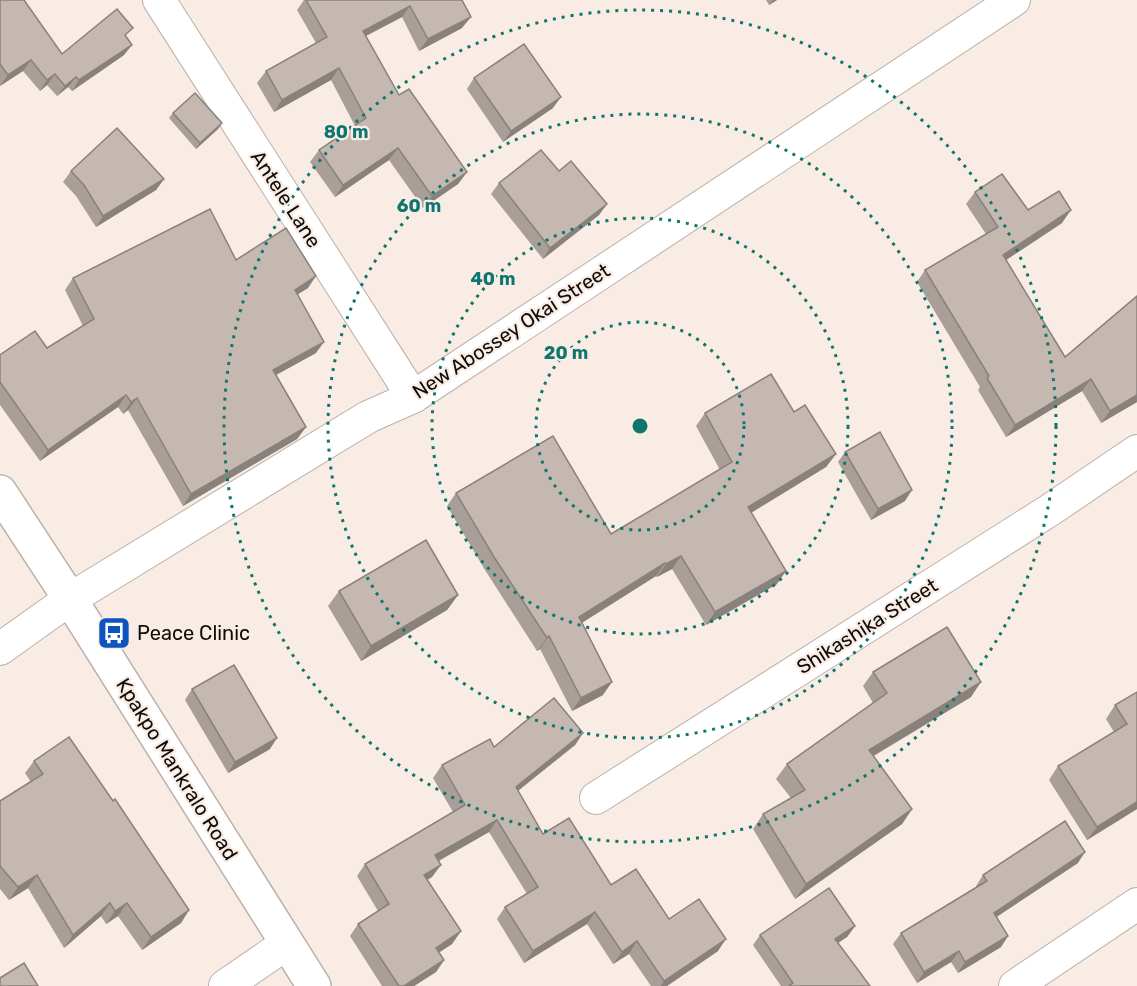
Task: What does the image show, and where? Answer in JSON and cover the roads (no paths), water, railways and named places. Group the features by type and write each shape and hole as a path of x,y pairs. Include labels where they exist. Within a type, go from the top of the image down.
{"street":[{"name":"Antele Lane","path":"159,0 413,397"},
{"name":"New Abossey Okai Street","path":"0,649 70,599 368,417 413,397 1014,0"},
{"name":"Shikashika Street","path":"596,798 1050,510 1137,451"},
{"name":"Kpakpo Mankralo Road","path":"0,492 314,986"},
{"path":"1015,986 1137,904"},
{"path":"225,986 286,944"}],"place":[{"name":"Peace Clinic","path":"114,633"}]}
